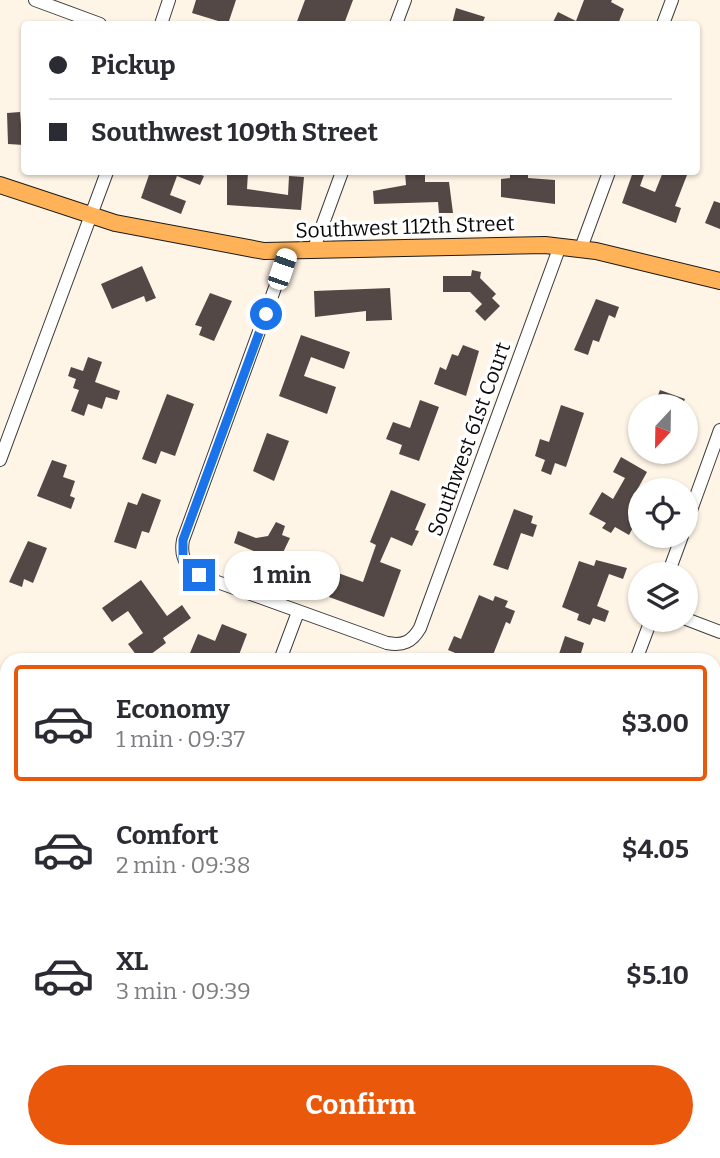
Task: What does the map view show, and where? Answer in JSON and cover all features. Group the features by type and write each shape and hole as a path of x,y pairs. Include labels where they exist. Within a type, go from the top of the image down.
{"main road":[{"name":"Southwest 112th Street","path":"0,185 90,217 200,241 288,252 484,245 560,246 581,248 720,281"}],"street":[{"path":"35,0 92,21"},
{"path":"161,21 169,0"},
{"path":"397,21 405,0"},
{"path":"664,21 672,0"},
{"path":"0,460 106,175"},
{"path":"313,251 341,175"},
{"path":"581,248 608,175"},
{"name":"Southwest 61st Court","path":"298,612 387,643 408,642 420,628 560,246"},
{"path":"283,653 298,612 199,575 183,559 183,540 288,252"},
{"path":"698,491 720,430"},
{"path":"698,624 720,632"},
{"path":"639,653 646,632"}],"building":[{"path":"196,0 236,0 229,21 218,21 192,13"},
{"path":"305,0 353,0 345,21 297,21"},
{"path":"584,0 612,0 611,2 624,9 619,21 576,21"},
{"path":"456,8 485,17 483,21 453,21"},
{"path":"558,12 576,21 554,21"},
{"path":"20,112 21,145 8,144 7,113"},
{"path":"149,175 204,176 200,185 177,176 170,195 186,201 181,214 141,198"},
{"path":"227,175 248,175 247,189 288,195 289,176 304,177 301,210 227,205"},
{"path":"405,175 425,175 425,182 449,182 453,213 439,213 438,202 374,204 373,191 406,185"},
{"path":"510,175 528,175 528,178 555,180 555,204 501,197 501,179 510,178"},
{"path":"632,175 644,175 640,186 655,192 662,175 687,175 675,206 681,208 676,223 622,203"},
{"path":"714,201 720,203 720,229 705,223"},
{"path":"142,266 156,298 146,302 144,296 112,309 101,284"},
{"path":"472,270 481,272 480,278 496,294 492,298 500,306 485,321 475,311 482,304 470,292 443,292 443,276 471,276"},
{"path":"390,288 392,320 366,321 366,311 315,317 314,291"},
{"path":"210,293 232,301 214,341 199,335 202,327 195,325"},
{"path":"596,299 619,307 615,318 609,315 599,342 593,340 588,355 574,350"},
{"path":"301,335 350,352 344,369 311,357 304,376 336,387 327,414 279,396"},
{"path":"463,345 479,351 466,396 434,384 440,367 446,370 452,354 458,356"},
{"path":"88,357 102,362 95,382 120,391 117,400 106,397 102,409 88,404 84,416 71,411 79,390 73,388 76,379 68,376 71,367 83,371"},
{"path":"167,394 194,404 175,456 161,451 156,464 142,459"},
{"path":"420,400 439,407 419,461 399,454 402,445 386,439 393,422 410,428"},
{"path":"561,405 584,413 566,467 555,463 551,475 541,471 545,460 535,456 540,439 549,442"},
{"path":"267,433 289,441 274,481 253,471"},
{"path":"621,457 628,464 647,472 644,478 628,478 628,534 615,527 611,533 602,528 606,523 589,514 602,492 613,499 625,478 613,472"},
{"path":"52,460 67,465 63,477 75,481 70,496 75,498 71,509 37,496"},
{"path":"391,490 426,504 415,530 419,531 412,546 391,537 380,562 401,570 384,617 329,597 338,573 363,582 376,545 370,542"},
{"path":"142,493 161,500 149,533 142,531 136,549 114,542 128,502 137,505"},
{"path":"514,509 533,516 531,523 537,525 533,537 521,533 508,570 493,565"},
{"path":"276,522 285,526 282,535 290,538 277,565 264,560 266,556 234,543 238,531 256,538 268,536"},
{"path":"28,541 47,548 33,583 24,579 22,587 9,582"},
{"path":"596,560 627,568 623,579 609,574 597,606 609,611 605,622 593,618 590,625 577,620 579,614 562,607 579,561 594,566"},
{"path":"141,580 167,616 182,605 191,618 163,638 166,643 152,653 135,653 128,644 143,633 128,611 112,622 102,608"},
{"path":"479,595 493,601 495,596 508,601 505,607 515,611 510,624 506,622 494,653 455,653 448,650 454,636 461,639"},
{"path":"222,624 247,634 240,653 190,653 198,634 215,641"},
{"path":"565,636 584,643 581,653 559,653"}],"route":[{"path":"199,575 183,559 183,540 266,314"}]}
